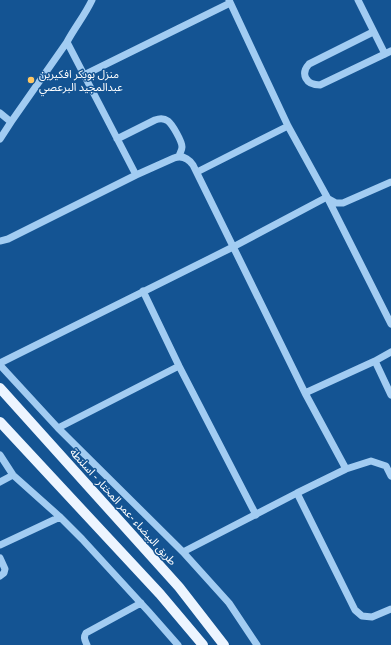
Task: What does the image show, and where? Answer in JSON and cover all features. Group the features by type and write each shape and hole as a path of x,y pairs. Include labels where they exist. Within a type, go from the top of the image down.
{"main road":[{"name":"طريق البيضاء -عمر المختار - اسلنطة","path":"0,388 179,587 224,645"},
{"path":"0,422 160,594 203,645"}],"street":[{"path":"0,139 67,42 92,0"},
{"path":"358,0 373,32 388,53 320,85 312,84 306,79 305,71 309,64 373,32"},
{"path":"84,75 229,2 288,126 327,198 391,324"},
{"path":"67,42 136,175"},
{"path":"0,113 11,122"},
{"path":"117,139 159,118 168,120 181,144 182,148 179,156"},
{"path":"196,172 288,126"},
{"path":"0,241 8,239 136,175 179,156 187,159 190,161 196,172 305,393 346,469"},
{"path":"327,198 336,203 344,203 391,182"},
{"path":"257,645 229,603 183,552 58,428 0,364 327,198"},
{"path":"144,291 179,366 256,515"},
{"path":"305,393 375,361 391,352"},
{"path":"375,361 391,395"},
{"path":"58,428 179,366"},
{"path":"0,455 13,475 82,539 178,645"},
{"path":"183,552 346,469 371,461 388,464 391,476"},
{"path":"0,482 13,475"},
{"path":"298,493 355,610 362,616 372,616 391,609"},
{"path":"0,545 60,517"},
{"path":"0,558 5,569 4,573 0,576"},
{"path":"87,645 84,640 86,633 141,603"}],"place":[{"name":"منزل بوبكر افكيرين عبدالمجيد البرعصي","path":"31,80"}]}
